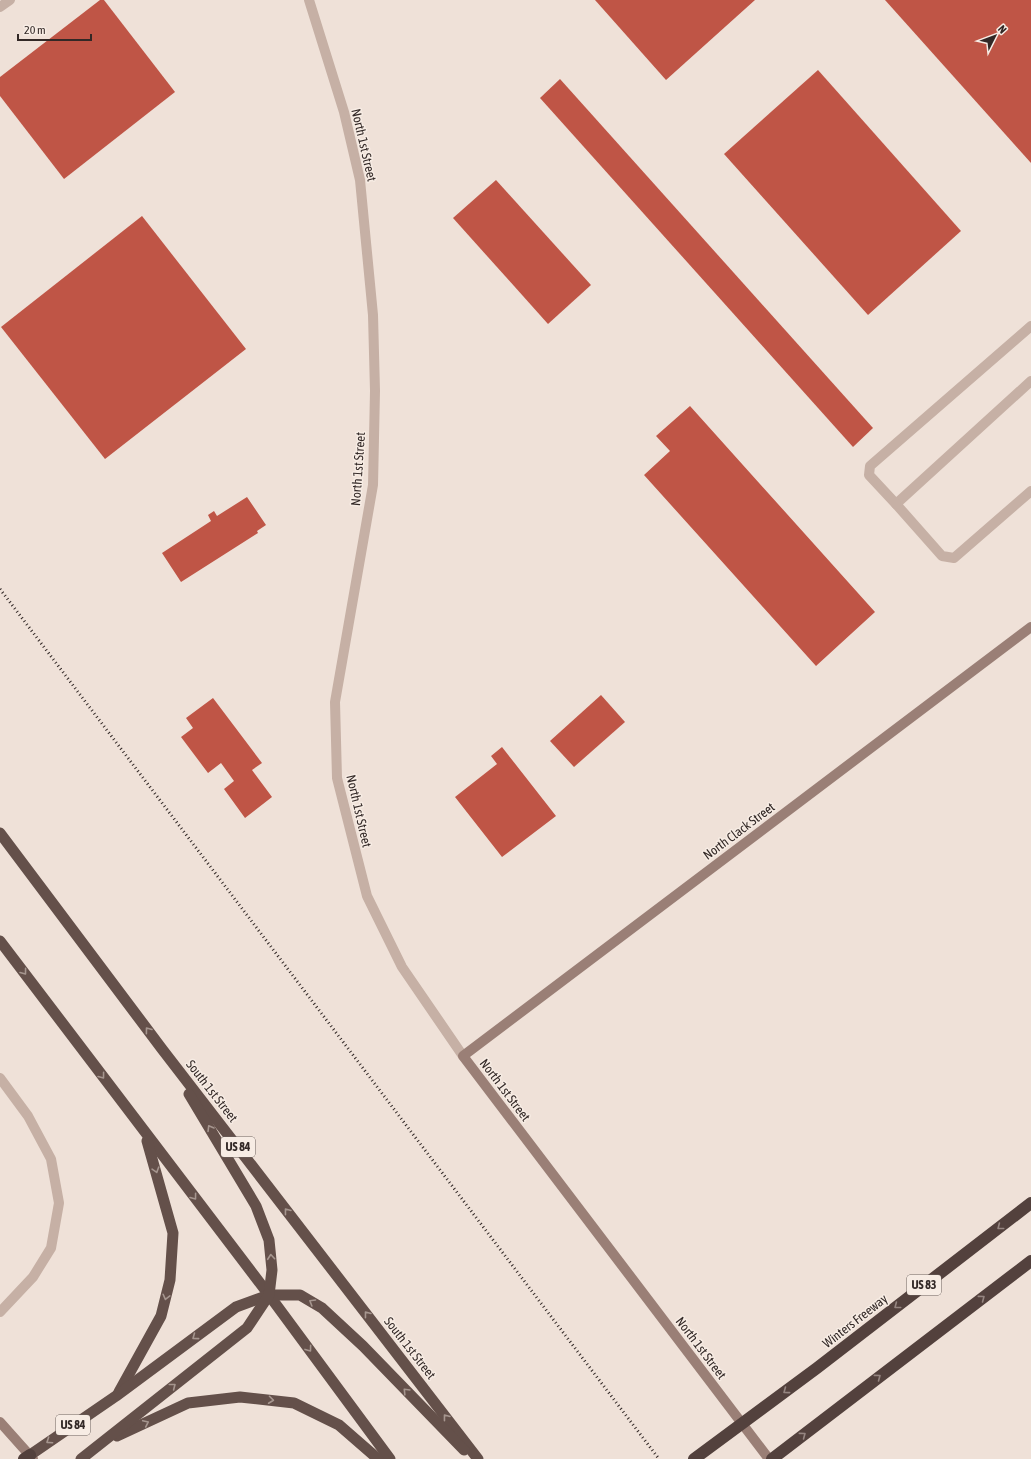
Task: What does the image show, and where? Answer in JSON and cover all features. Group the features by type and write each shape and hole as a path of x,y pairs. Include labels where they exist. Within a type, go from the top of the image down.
{"highway":[{"name":"South 1st Street","path":"0,833 162,1049 478,1459"},
{"name":"US 84","path":"0,941 144,1132 173,1233 170,1280 161,1316 116,1396 29,1458"},
{"path":"81,1459 247,1328 269,1296 272,1270 269,1240 256,1206 162,1049"},
{"path":"144,1132 269,1296 390,1459"},
{"name":"Winters Freeway","path":"694,1459 817,1368 1031,1203"},
{"path":"770,1459 1031,1260"},
{"path":"116,1396 236,1307 269,1296 300,1295 322,1308 363,1346 472,1459"},
{"path":"98,1445 188,1403 240,1397 294,1403 339,1425 378,1459"}],"main road":[{"name":"North Clack Street","path":"463,1056 1031,626"},
{"name":"North 1st Street","path":"463,1056 770,1459"},
{"path":"0,1422 29,1458"}],"street":[{"path":"0,7 10,0"},
{"name":"North 1st Street","path":"309,0 344,112 360,180 373,322 375,391 373,485 335,702 337,778 366,896 402,967 463,1056"},
{"path":"1031,326 870,466 869,475 942,556 954,558 1031,491"},
{"path":"896,504 1031,381"},
{"path":"0,1078 28,1116 51,1159 59,1203 51,1248 33,1277 0,1312"}],"building":[{"path":"100,0 104,0 175,92 64,179 0,96 0,77"},
{"path":"595,0 755,0 666,80"},
{"path":"885,0 1031,0 1031,163"},
{"path":"818,70 961,231 868,315 724,154"},
{"path":"560,79 873,428 853,447 540,98"},
{"path":"496,180 591,285 548,324 453,218"},
{"path":"142,216 246,349 105,459 1,327"},
{"path":"690,406 875,612 816,666 644,475 670,451 656,436"},
{"path":"247,497 266,525 257,531 258,533 181,582 162,553 211,521 208,515 214,511 217,516"},
{"path":"601,695 625,722 574,767 550,741"},
{"path":"213,698 262,763 252,770 272,797 245,818 224,789 234,781 221,763 208,773 181,737 193,728 186,718"},
{"path":"502,747 556,816 502,857 455,797 497,764 491,756"}],"railway":[{"path":"0,589 659,1459"}]}
